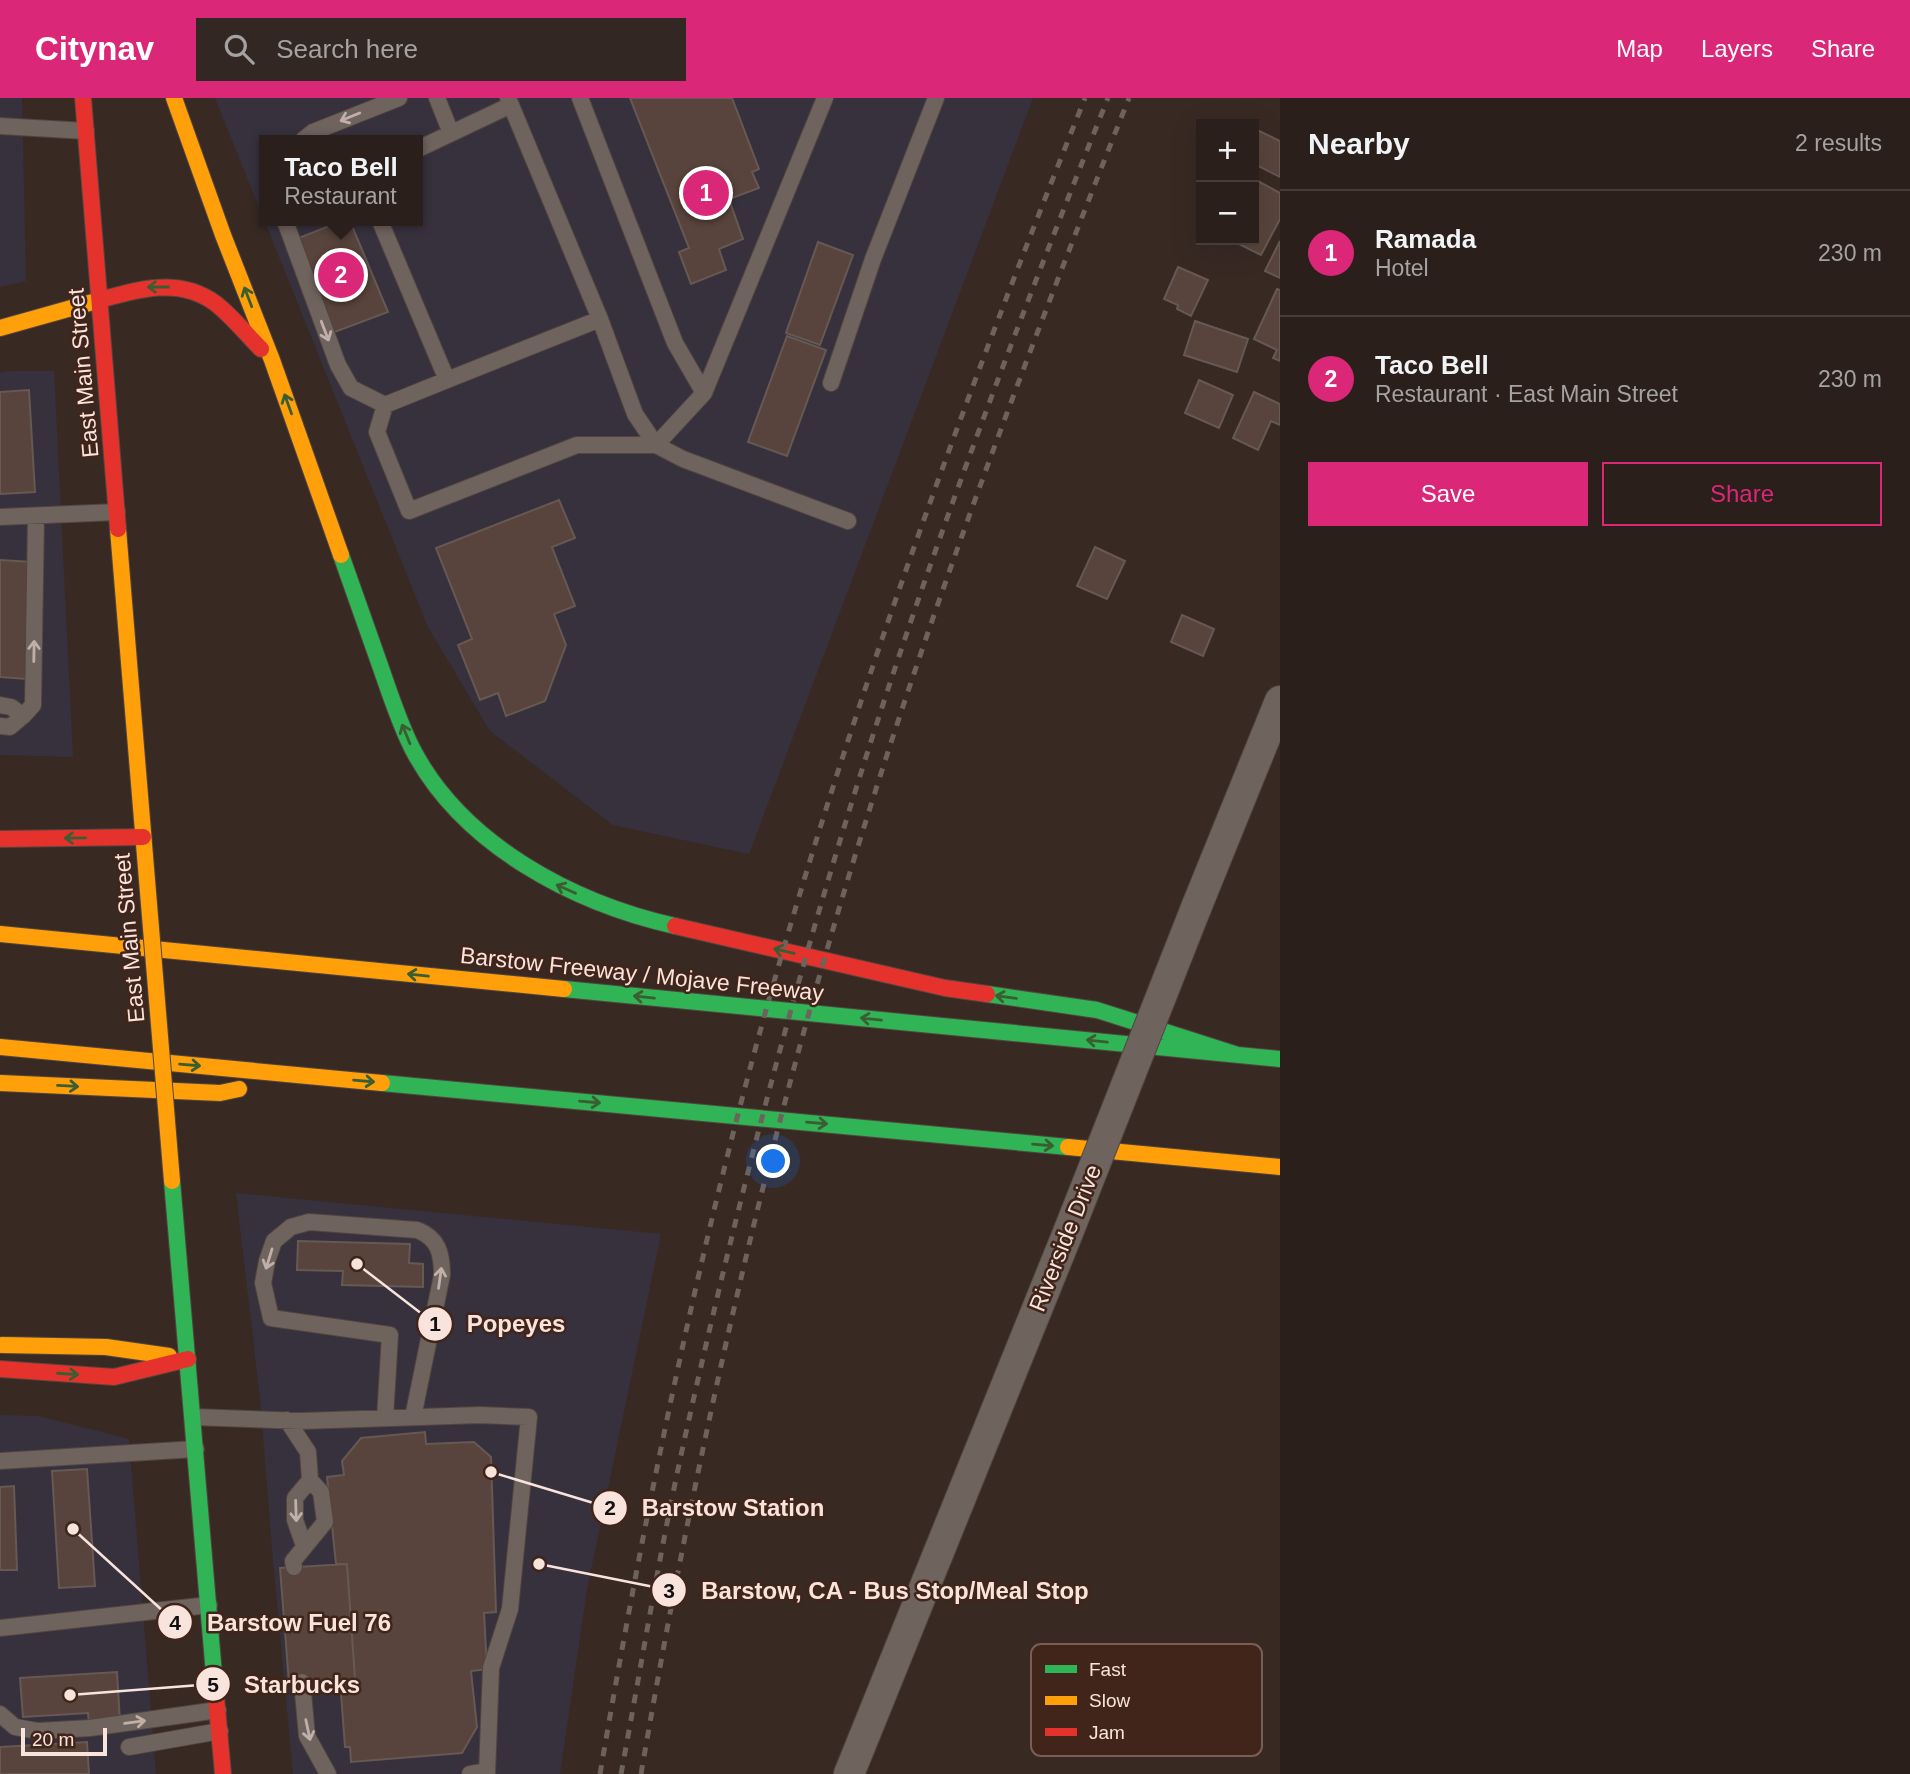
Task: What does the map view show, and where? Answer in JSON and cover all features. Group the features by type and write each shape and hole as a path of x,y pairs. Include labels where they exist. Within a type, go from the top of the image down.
{"main road":[{"name":"East Main Street","path":"83,98 223,1774"},
{"path":"173,98 272,360 390,694 411,746 437,786 469,824 511,859 555,884 605,906 651,921 945,988 1097,1010 1238,1055"},
{"path":"0,328 144,287 169,287 192,291 214,302 272,360"},
{"path":"0,839 143,837"},
{"name":"Barstow Freeway / Mojave Freeway","path":"0,933 1280,1059"},
{"path":"0,1047 1280,1167"},
{"path":"0,1083 220,1093 296,1075"},
{"path":"0,1345 106,1347 188,1359"},
{"path":"0,1369 114,1377 188,1359"}],"street":[{"name":"Riverside Drive","path":"849,1774 1280,701"}],"lane":[{"path":"309,135 399,98"},
{"path":"437,98 451,133"},
{"path":"580,98 675,343 704,393"},
{"path":"385,405 377,432 409,511 577,445 656,444 704,393 825,98"},
{"path":"831,383 873,259 936,98"},
{"path":"423,147 510,101 600,319 635,414 656,444 683,459 848,521"},
{"path":"0,125 86,131"},
{"path":"287,226 338,365 351,388 385,405 600,319"},
{"path":"382,226 447,380"},
{"path":"0,517 117,512"},
{"path":"0,726 10,727 33,705 36,516"},
{"path":"0,705 10,707 23,716"},
{"path":"385,1418 390,1335 271,1318 263,1283 267,1262 274,1241 291,1227 309,1222 418,1230 428,1234 436,1244 442,1257 442,1275 413,1417"},
{"path":"194,1417 287,1420 530,1417 510,1609 491,1668 487,1773 470,1774"},
{"path":"287,1420 308,1452 310,1480 321,1492 325,1522 293,1561 294,1567"},
{"path":"0,1461 196,1449"},
{"path":"304,1546 295,1520 295,1498 310,1480"},
{"path":"0,1628 209,1605"},
{"path":"302,1682 307,1736 327,1774"},
{"path":"0,1714 15,1727 38,1731 90,1728 218,1710"},
{"path":"129,1747 220,1731"}],"shaded area":[{"path":"0,98 22,98 26,281 0,287"},
{"path":"215,98 1033,98 749,854 613,825 490,731 428,627 267,226 423,226 423,135 259,135 259,208"},
{"path":"54,371 73,757 0,755 0,373"},
{"path":"236,1193 661,1234 587,1589 560,1774 293,1774 260,1398"},
{"path":"0,1415 38,1416 129,1439 156,1774 0,1774"}],"building":[{"path":"630,98 732,98 759,169 752,172 759,188 729,199 743,239 719,249 726,270 691,284 679,252 689,248"},
{"path":"1259,131 1280,141 1280,177 1259,166"},
{"path":"1259,182 1280,193 1280,219 1261,255 1241,245 1259,245"},
{"path":"329,226 352,226 388,312 332,333 296,239"},
{"path":"1280,241 1280,278 1265,271"},
{"path":"818,242 853,255 820,345 786,333"},
{"path":"1178,267 1208,280 1191,316 1177,309 1178,305 1164,299"},
{"path":"1277,289 1280,290 1280,361 1273,358 1277,350 1254,339"},
{"path":"1195,321 1248,339 1237,372 1184,355"},
{"path":"787,336 826,350 787,456 748,442"},
{"path":"1199,380 1233,395 1219,428 1185,413"},
{"path":"29,390 35,492 0,494 0,392"},
{"path":"1254,392 1280,404 1280,425 1271,421 1258,450 1233,438"},
{"path":"559,500 575,538 552,547 575,606 554,614 566,645 545,701 506,716 498,693 480,700 458,645 472,639 436,548"},
{"path":"1095,547 1125,561 1107,599 1077,586"},
{"path":"0,560 32,562 26,679 0,677"},
{"path":"1182,615 1214,629 1203,656 1171,642"},
{"path":"298,1241 410,1244 409,1263 423,1264 423,1287 342,1285 343,1271 297,1270"},
{"path":"425,1432 426,1444 474,1442 491,1457 496,1612 484,1613 487,1669 471,1671 477,1727 462,1753 351,1762 350,1747 345,1747 340,1680 355,1679 347,1564 336,1564 327,1477 344,1475 342,1461 361,1438"},
{"path":"87,1469 95,1586 59,1588 52,1471"},
{"path":"14,1486 17,1570 0,1570 0,1487"},
{"path":"347,1564 355,1679 289,1683 280,1568"},
{"path":"117,1672 120,1722 89,1724 88,1713 23,1717 20,1678"},
{"path":"87,1742 89,1774 0,1774 0,1747"}],"railway":[{"path":"600,1774 673,1390 717,1199 766,1010 836,779 913,550 954,436 1085,98"},
{"path":"621,1774 667,1521 703,1358 761,1121 826,886 878,718 939,540 1038,274 1108,98"},
{"path":"641,1774 686,1530 739,1287 768,1166 834,927 929,628 1026,362 1129,98"}],"traffic: fast":[{"path":"341,555 408,740 434,784 461,814 491,841 524,865 560,885 637,916 675,926"},
{"path":"564,989 1280,1059"},
{"path":"987,994 1097,1010 1238,1055"},
{"path":"382,1083 1068,1147"},
{"path":"172,1181 215,1686"}],"traffic: slow":[{"path":"174,98 223,235 272,360 341,555"},
{"path":"0,328 100,300"},
{"path":"118,529 145,856"},
{"path":"145,856 172,1181"},
{"path":"0,934 564,989"},
{"path":"0,1047 382,1083"},
{"path":"0,1083 220,1093 239,1089"},
{"path":"1068,1147 1280,1167"},
{"path":"2,1345 106,1347 169,1356"}],"traffic: jam":[{"path":"83,98 118,529"},
{"path":"100,300 144,289 188,290 215,303 261,349"},
{"path":"0,839 143,837"},
{"path":"675,926 945,988 987,994"},
{"path":"0,1369 114,1377 188,1359"},
{"path":"215,1686 223,1774"}],"place":[{"name":"Ramada","path":"706,193"},
{"name":"Taco Bell","path":"341,275"},
{"name":"Popeyes","path":"357,1264"},
{"name":"Barstow Station","path":"491,1472"},
{"name":"Barstow Fuel 76","path":"73,1529"},
{"name":"Barstow, CA - Bus Stop/Meal Stop","path":"539,1564"},
{"name":"Starbucks","path":"70,1695"}]}
